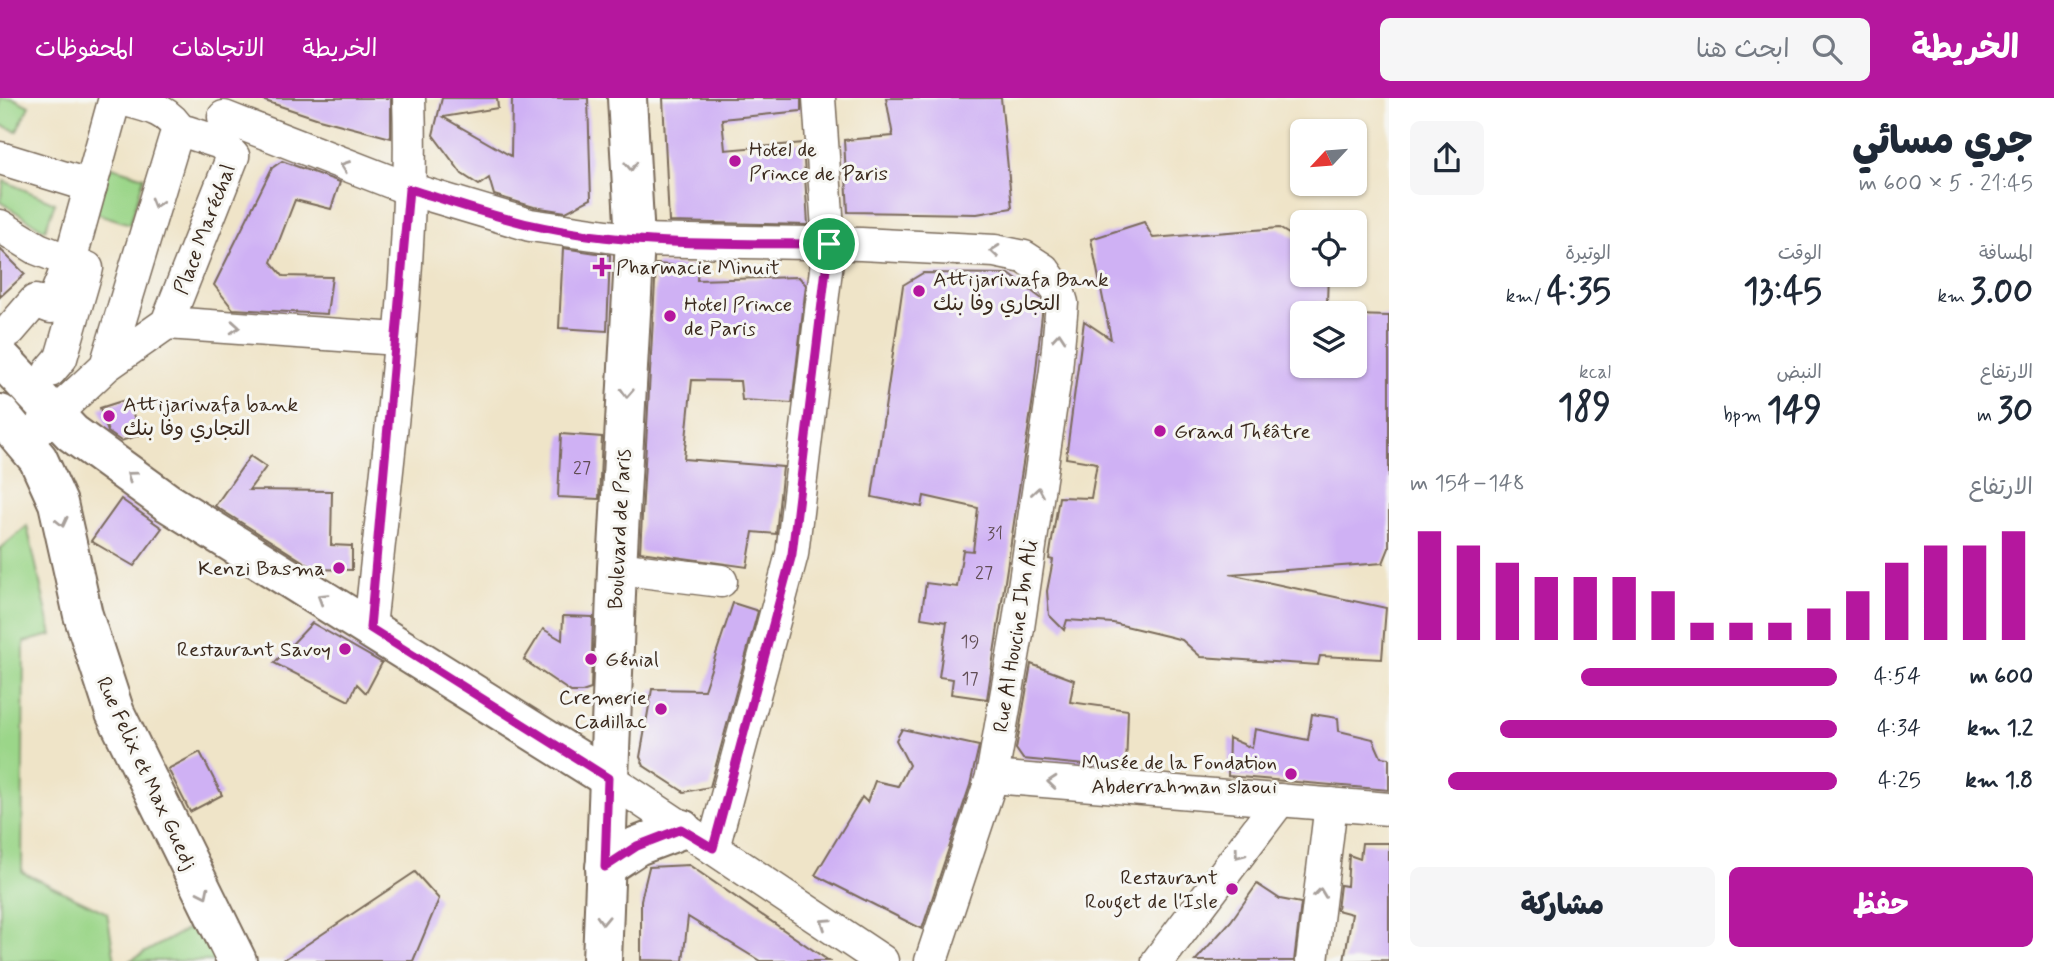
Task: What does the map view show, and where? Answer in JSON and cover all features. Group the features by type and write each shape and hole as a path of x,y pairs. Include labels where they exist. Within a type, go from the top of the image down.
{"main road":[{"name":"Boulevard de Paris","path":"602,961 617,568 635,240 627,98"},
{"path":"5,343 55,417 167,502 608,778"},
{"name":"Rue Felix et Max Guedj","path":"0,414 31,451 58,503 83,615 115,713 237,961"},
{"path":"605,867 637,846 697,838"}],"street":[{"path":"5,343 35,301 51,307 70,261 116,98 162,111 173,119 181,133 175,138 106,366"},
{"path":"370,628 398,339 409,189 409,98"},
{"path":"697,838 792,554 829,244 819,98"},
{"path":"223,119 409,189 530,225 635,240 829,244"},
{"name":"Place Maréchal","path":"167,323 233,156 223,119 181,133"},
{"path":"0,158 91,186"},
{"path":"0,226 38,249 87,268 61,358 50,371"},
{"name":"Rue Al Houcine Ibn Ali","path":"829,244 1011,252 1036,262 1058,290 1062,303 1056,370 992,777 932,961"},
{"path":"31,451 55,417 106,366 167,323 398,339"},
{"path":"617,568 721,581"},
{"path":"992,777 1389,809"},
{"path":"608,778 882,961"},
{"path":"1158,961 1280,800"},
{"path":"1312,961 1331,804"}],"green space":[{"path":"0,98 13,98 29,106 17,131 0,125"},
{"path":"103,164 144,177 130,224 89,211"},
{"path":"4,181 55,203 45,230 0,202"},
{"path":"27,526 52,635 24,642 22,872 107,913 115,961 0,961 0,549"},
{"path":"202,921 223,961 129,961"}],"building":[{"path":"266,98 391,98 391,138 319,119 265,101"},
{"path":"442,98 497,98 498,108 443,117 511,156 512,98 588,98 591,199 566,212 534,207 494,195 489,178 479,185 462,174 433,135"},
{"name":"Hotel de Prince de Paris","path":"663,98 801,98 801,111 722,119 725,150 803,143 808,225 669,222"},
{"path":"886,98 1001,98 1012,208 977,214 848,212 844,140 893,136"},
{"path":"282,161 340,182 331,209 295,200 271,262 283,276 332,277 327,314 233,309 214,285 272,168"},
{"name":"Grand Théâtre","path":"1144,222 1153,238 1279,228 1290,235 1290,287 1328,287 1327,301 1290,301 1290,378 1367,378 1367,315 1389,316 1389,548 1383,563 1230,574 1386,608 1382,659 1320,656 1318,665 1201,657 1182,640 1113,623 1067,620 1064,630 1049,615 1047,591 1053,560 1049,559 1059,497 1091,498 1097,463 1066,458 1084,321 1111,339 1091,239"},
{"path":"563,248 610,255 607,331 559,328"},
{"path":"0,249 25,274 0,297"},
{"path":"656,264 698,267 697,280 799,277 806,285 792,403 742,400 740,381 692,380 684,459 783,467 776,534 753,532 747,567 640,552"},
{"path":"923,273 1009,274 1042,299 1043,305 1033,398 987,699 951,694 953,679 939,677 947,622 921,618 926,583 957,587 963,550 973,551 978,508 924,496 922,507 872,497 903,285"},
{"path":"128,399 140,435 121,441 108,432 100,408"},
{"path":"561,434 602,437 599,499 558,497"},
{"path":"250,456 266,467 249,490 332,491 331,545 352,546 352,570 315,569 215,506"},
{"path":"121,499 162,528 134,566 91,541"},
{"path":"733,603 758,611 710,787 684,792 644,766 640,757 652,689 704,690"},
{"path":"563,616 593,617 591,689 582,692 571,692 524,660 543,629 562,640"},
{"path":"312,623 382,663 366,693 357,684 349,701 274,663"},
{"path":"1031,664 1074,680 1070,702 1128,710 1126,769 1023,759 1016,749"},
{"path":"1312,714 1338,718 1339,731 1373,739 1381,757 1389,758 1389,790 1228,776 1229,738 1252,748 1255,729 1308,740"},
{"path":"902,729 979,746 970,785 922,929 815,875 862,797 867,802 875,781 898,786 909,765 896,740"},
{"path":"200,752 222,795 190,812 168,769"},
{"path":"1362,843 1389,843 1389,960 1344,961 1352,914 1337,910 1340,885 1347,886 1349,855 1360,859"},
{"path":"689,865 829,961 760,961 688,917 683,961 641,960 641,900 649,867"},
{"path":"415,872 439,899 413,961 282,961"},
{"path":"1257,884 1280,899 1301,903 1294,961 1195,961 1231,921"}],"place":[{"name":"Hotel de Prince de Paris","path":"735,161"},
{"name":"Pharmacie Minuit","path":"602,267"},
{"name":"Attijariwafa Bank التجاري وفا بنك","path":"919,291"},
{"name":"Hotel Prince de Paris","path":"670,316"},
{"name":"Attijariwafa bank التجاري وفا بنك","path":"109,416"},
{"name":"Grand Théâtre","path":"1160,431"},
{"name":"Kenzi Basma","path":"339,568"},
{"name":"Restaurant Savoy","path":"345,649"},
{"name":"Génial","path":"591,659"},
{"name":"Cremerie Cadillac","path":"661,709"},
{"name":"Musée de la Fondation Abderrahman slaoui","path":"1291,774"},
{"name":"Restaurant Rouget de l'Isle","path":"1232,889"}],"route":[{"path":"409,189 530,225 567,232 635,240 829,244 792,554 713,848 681,829 637,846 605,867 608,778 370,628 398,339 409,189"}]}
